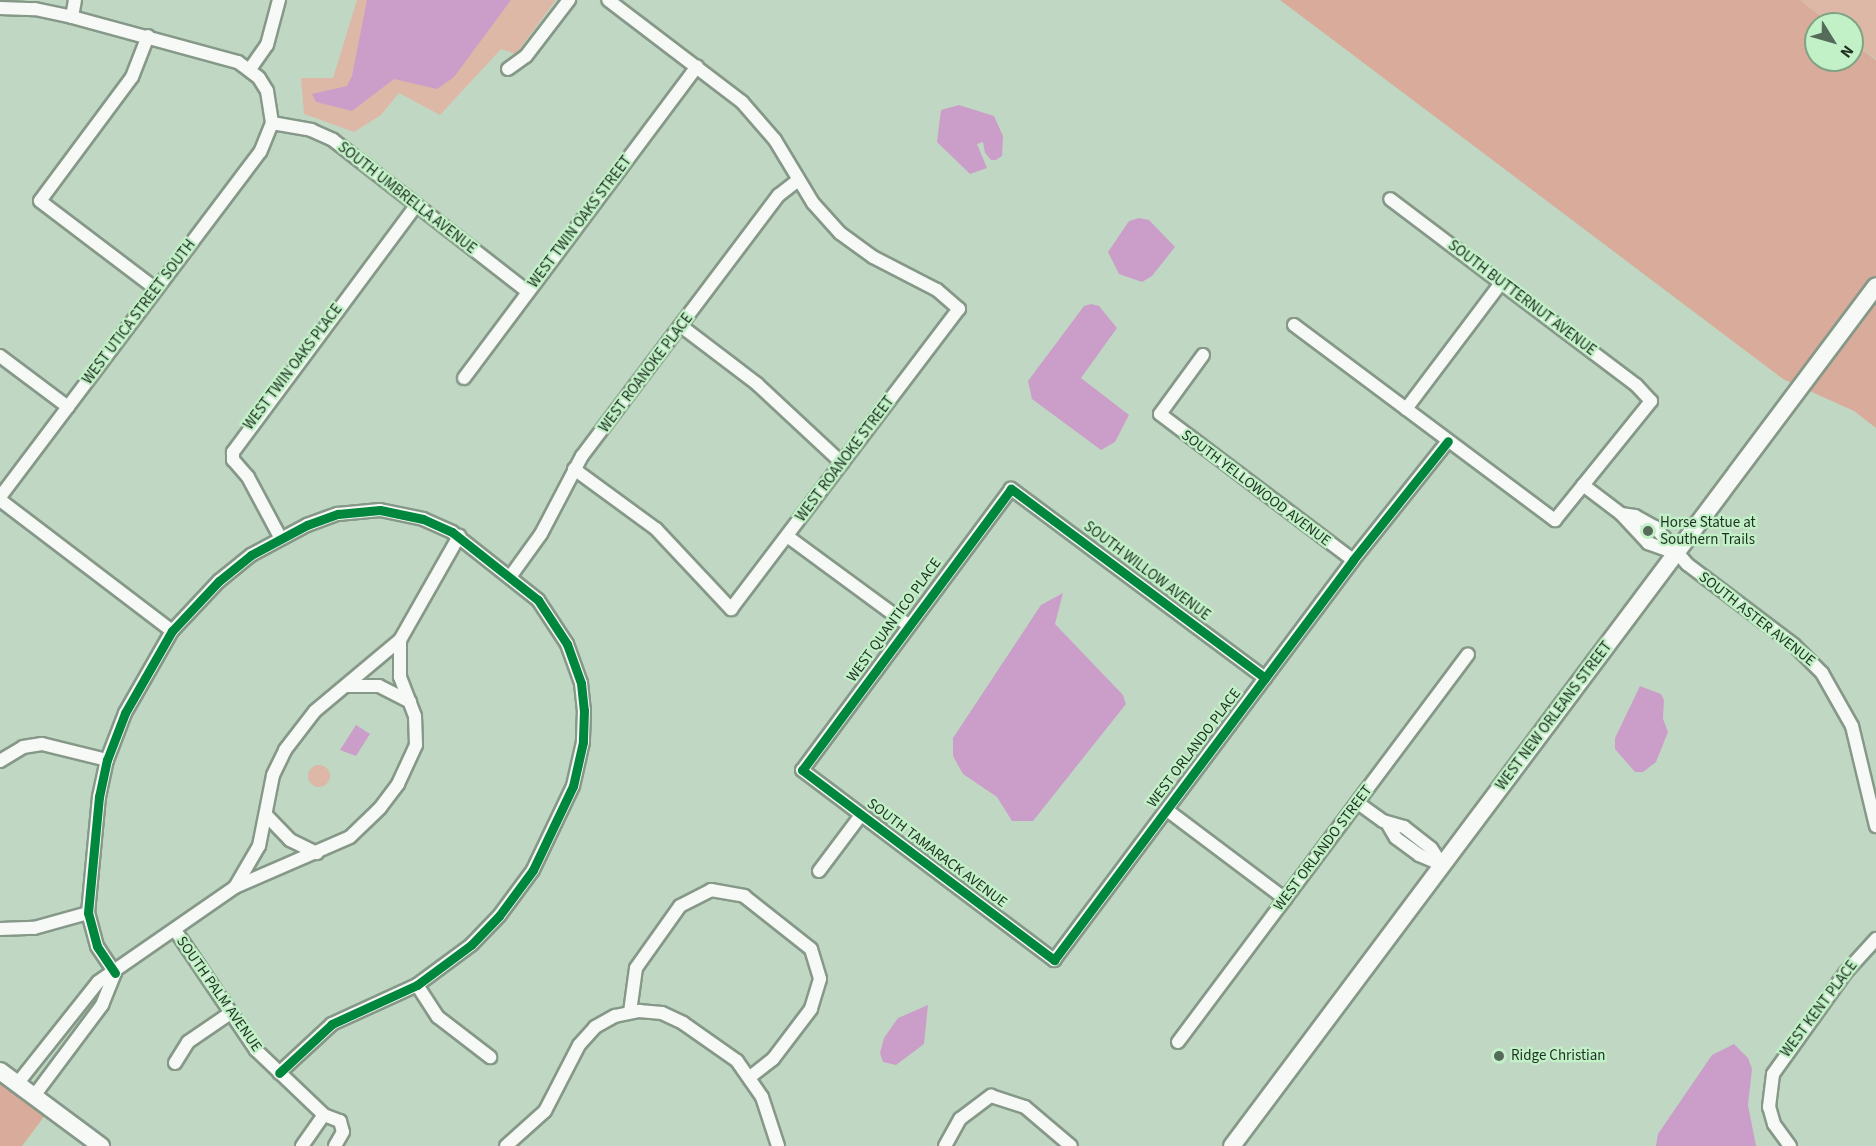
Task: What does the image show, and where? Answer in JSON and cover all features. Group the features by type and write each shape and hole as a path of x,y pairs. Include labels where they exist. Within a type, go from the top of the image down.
{"street":[{"path":"72,17 75,0"},
{"path":"250,69 267,45 279,0"},
{"path":"508,69 526,56 568,0"},
{"path":"608,0 697,66 751,111 775,140 798,180"},
{"path":"0,8 34,9 72,17 226,57 250,69 267,91 272,123"},
{"path":"148,36 132,77 40,201 156,289"},
{"name":"WEST TWIN OAKS STREET","path":"464,378 697,66"},
{"name":"SOUTH UMBRELLA AVENUE","path":"272,123 326,136 395,186 416,206 528,292"},
{"name":"WEST UTICA STREET SOUTH","path":"0,499 260,152 272,123"},
{"name":"WEST ROANOKE STREET","path":"574,469 656,529 731,609 959,309 936,290 848,240 813,204 798,180"},
{"name":"WEST ROANOKE PLACE","path":"510,577 541,534 574,469 779,195 798,180"},
{"name":"SOUTH BUTTERNUT AVENUE","path":"1390,199 1636,385 1651,401 1583,485"},
{"name":"WEST TWIN OAKS PLACE","path":"280,537 248,477 233,460 233,452 416,206"},
{"path":"1406,409 1501,283"},
{"name":"WEST NEW ORLEANS STREET","path":"1232,1146 1876,286"},
{"path":"1294,325 1555,520 1583,485"},
{"path":"681,326 757,384 842,463"},
{"name":"SOUTH YELLOWOOD AVENUE","path":"1203,355 1160,414 1353,560"},
{"path":"0,356 68,407"},
{"name":"WEST ORLANDO PLACE","path":"1054,960 1353,560 1448,441"},
{"name":"SOUTH ASTER AVENUE","path":"1583,485 1621,514 1635,516 1655,527 1676,554 1815,664 1846,709 1872,788 1876,826"},
{"name":"WEST QUANTICO PLACE","path":"802,770 1011,489"},
{"name":"SOUTH WILLOW AVENUE","path":"1011,489 1265,678"},
{"path":"0,499 172,631"},
{"path":"115,973 97,946 88,913 96,816 107,760 134,693 172,631 219,581 280,537 338,514 372,510 403,514 445,527 538,600 567,644 581,683 585,718 580,761 570,797 533,870 499,916 471,945 417,985 332,1024 279,1073"},
{"path":"235,887 260,846 279,759 306,721 400,640 459,536"},
{"path":"787,536 908,625"},
{"path":"17,1084 86,992 235,887 350,837 398,784 416,745 417,730 411,702 400,677 400,640"},
{"name":"WEST ORLANDO STREET","path":"1178,1042 1468,654"},
{"path":"346,686 379,686 411,702"},
{"path":"0,761 23,747 42,744 107,760"},
{"name":"SOUTH TAMARACK AVENUE","path":"802,770 1054,960"},
{"path":"1358,803 1387,823 1404,827 1427,844 1442,865"},
{"path":"1167,810 1285,899"},
{"path":"819,871 861,815"},
{"path":"267,816 290,840 316,853"},
{"path":"630,1012 636,968 680,906 711,890 744,896 775,923 800,938 814,956 820,979 811,1009 773,1059 750,1077"},
{"path":"0,929 34,928 88,913"},
{"name":"SOUTH PALM AVENUE","path":"175,930 229,1014 279,1073 324,1115 340,1121 343,1128 335,1146"},
{"name":"WEST KENT PLACE","path":"1790,1146 1772,1117 1770,1083 1784,1055 1861,953 1876,939"},
{"path":"34,1096 102,1005 115,973"},
{"path":"417,985 438,1017 490,1057"},
{"path":"506,1146 545,1111 579,1045 595,1027 630,1012 662,1013 684,1023 737,1061 762,1097 778,1146"},
{"path":"175,1063 188,1042 229,1014"},
{"path":"0,1071 100,1146"},
{"path":"945,1146 960,1119 991,1096 1025,1107 1071,1146"},
{"path":"302,1146 324,1115"}],"shaded area":[{"path":"357,0 556,0 516,54 501,49 440,115 399,93 381,115 354,132 304,114 301,78 333,78"},
{"path":"367,0 511,0 454,77 437,89 394,79 352,111 316,102 312,94 347,86 352,76"},
{"path":"1280,0 1800,0 1815,12 1804,12 1804,72 1864,72 1864,51 1876,60 1876,428 1854,411 1783,379"},
{"path":"1800,0 1876,0 1876,59 1864,50 1864,12 1815,12"},
{"path":"959,105 994,116 1003,136 1002,156 996,160 991,160 985,153 983,142 977,144 987,168 970,174 937,142 941,110"},
{"path":"1139,218 1149,220 1175,247 1152,276 1142,282 1119,274 1108,252 1129,221"},
{"path":"1091,304 1099,306 1117,328 1081,378 1129,415 1115,442 1101,450 1032,399 1028,381 1084,306"},
{"path":"1063,593 1055,624 1123,695 1126,704 1033,821 1012,821 997,797 963,774 953,756 953,738 1041,605"},
{"path":"1640,686 1661,694 1664,700 1663,719 1668,732 1656,762 1643,772 1635,772 1615,749 1615,738"},
{"path":"356,725 370,734 356,756 340,750"},
{"path":"319,765 327,768 330,776 327,784 319,787 311,784 308,776 311,768"},
{"path":"928,1005 924,1044 896,1065 883,1062 880,1053 884,1038 898,1018"},
{"path":"1734,1044 1748,1058 1752,1069 1748,1105 1756,1146 1656,1146 1658,1134 1712,1055"},
{"path":"0,1080 46,1114 22,1146 0,1146"}],"cycle path":[{"path":"1265,678 1011,489 802,770 1054,960 1353,560 1448,441"},
{"path":"115,973 97,946 88,913 99,797 107,760 125,713 172,631 219,581 251,555 307,525 338,514 380,510 423,519 452,532 538,600 567,644 581,683 584,710 583,742 573,786 533,870 499,916 471,945 417,985 332,1024 279,1073"}],"place":[{"name":"Horse Statue at Southern Trails","path":"1648,531"},
{"name":"Ridge Christian","path":"1499,1056"}]}
